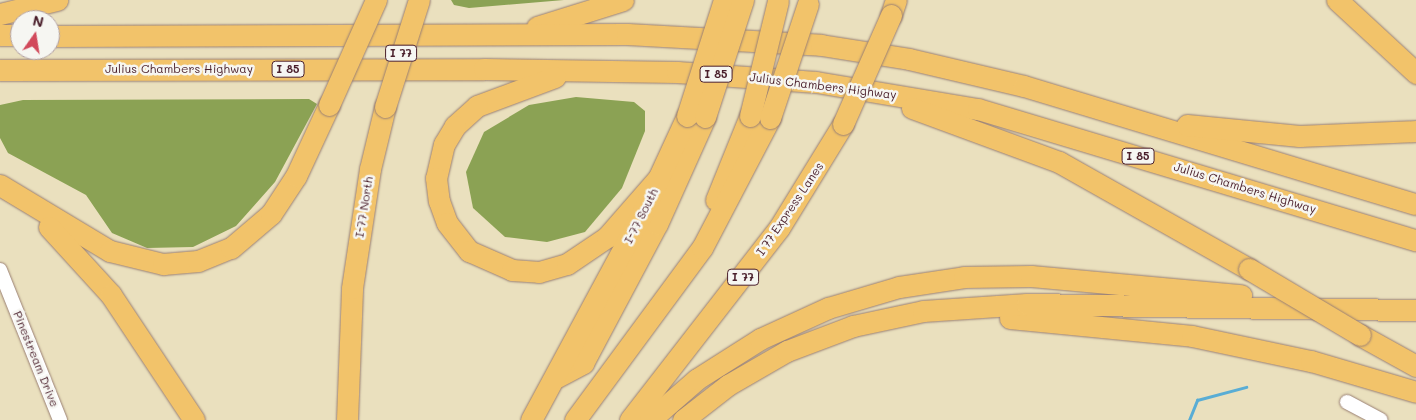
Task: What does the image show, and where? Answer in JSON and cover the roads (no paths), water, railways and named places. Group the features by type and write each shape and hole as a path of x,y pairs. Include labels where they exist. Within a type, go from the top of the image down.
{"highway":[{"path":"0,14 57,0"},
{"path":"0,185 22,201 126,257 163,264 210,257 241,241 276,208 329,105 376,0"},
{"name":"I-77 North","path":"347,420 352,288 370,169 385,107 419,0"},
{"path":"507,35 623,0"},
{"name":"I-77 South","path":"531,420 557,377 661,175 696,117 724,0"},
{"path":"557,377 583,363 657,224 696,117 743,0"},
{"path":"1337,0 1416,73"},
{"path":"760,117 778,1"},
{"path":"575,420 652,320 717,225 808,2"},
{"name":"I 77 Express Lanes","path":"630,420 779,228 844,124 893,8"},
{"path":"60,36 678,35 821,46 959,70 1138,120 1416,204"},
{"name":"Julius Chambers Highway","path":"0,70 576,72 728,75 855,88 1015,119 1416,240"},
{"path":"576,72 496,97 455,126 440,154 437,189 442,212 461,242 500,267 525,272 554,269 601,243 661,175"},
{"path":"855,88 1059,162 1416,366"},
{"path":"1138,120 1299,136 1416,132"},
{"path":"22,201 112,295 194,420"},
{"path":"650,420 709,371 784,326 851,300 920,282 987,276 1054,277 1206,290 1326,307"},
{"path":"683,420 767,361 853,326 923,311 1001,305 1326,307 1416,310"},
{"path":"853,326 975,317 1105,324 1278,353 1416,392"}],"street":[{"name":"Pinestream Drive","path":"0,270 60,420"},
{"path":"1347,402 1382,420"}],"waterway":[{"path":"1189,420 1197,400 1246,387"}]}
